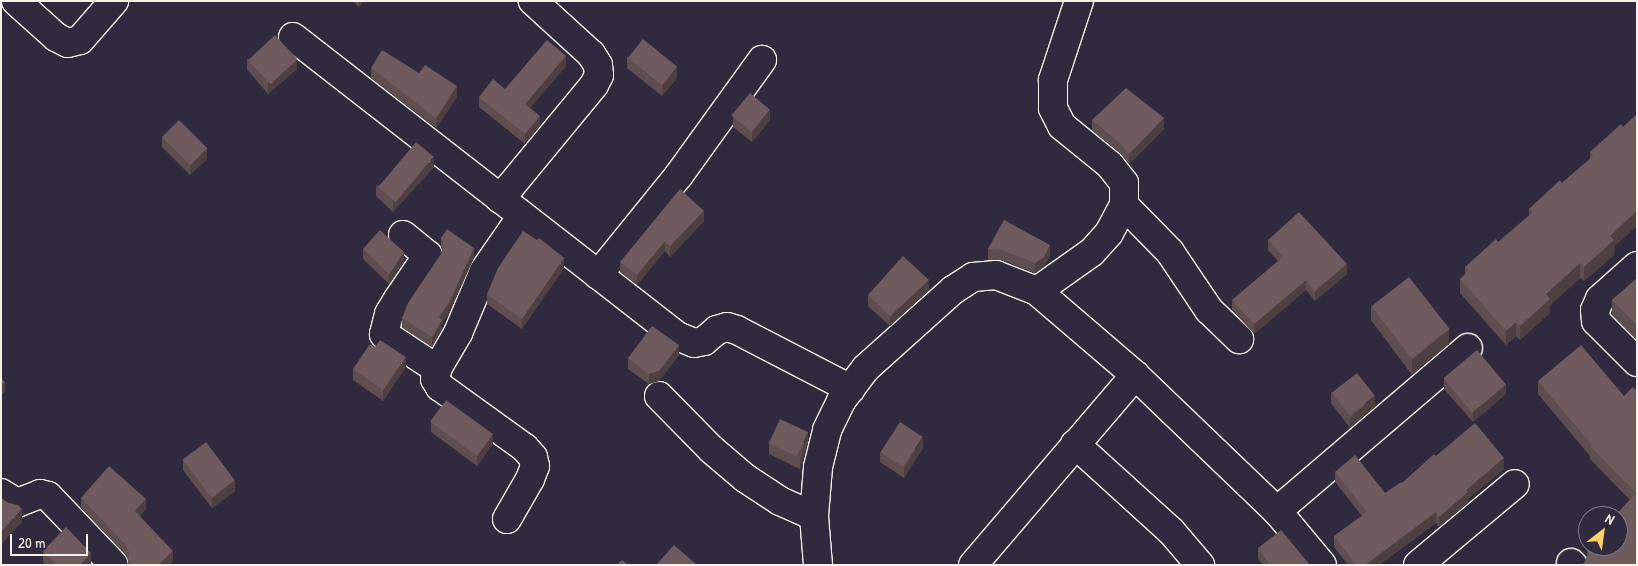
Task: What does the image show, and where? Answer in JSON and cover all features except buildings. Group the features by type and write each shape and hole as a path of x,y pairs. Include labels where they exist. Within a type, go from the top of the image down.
{"street":[{"path":"16,1 56,37 68,43 80,40 114,1"},
{"path":"500,199 594,85 599,75 598,65 591,54 533,1"},
{"path":"1037,291 1092,252 1109,233 1124,205 1124,183 1110,165 1062,126 1053,108 1053,80 1079,1"},
{"path":"293,37 685,341 694,343 704,342 717,330 727,327 737,330 851,389"},
{"path":"598,275 690,161 762,60"},
{"path":"1124,205 1170,252 1209,310 1239,339"},
{"path":"507,518 530,479 535,466 533,457 525,448 440,387 435,379 437,369 458,333 484,271 522,216"},
{"path":"403,235 428,255 389,314 384,334 437,369"},
{"path":"1637,266 1600,299 1595,310 1596,321 1637,362"},
{"path":"818,565 814,516 818,467 828,430 841,401 866,368 953,290 973,277 996,275 1037,291 1136,375 1277,510 1322,565"},
{"path":"1277,510 1468,348"},
{"path":"973,565 1136,375"},
{"path":"658,396 711,449 746,478 780,501 814,516"},
{"path":"1075,444 1171,531 1200,565"},
{"path":"1418,565 1515,484"},
{"path":"1,493 17,503 27,501 40,494 48,496 114,565"}]}
